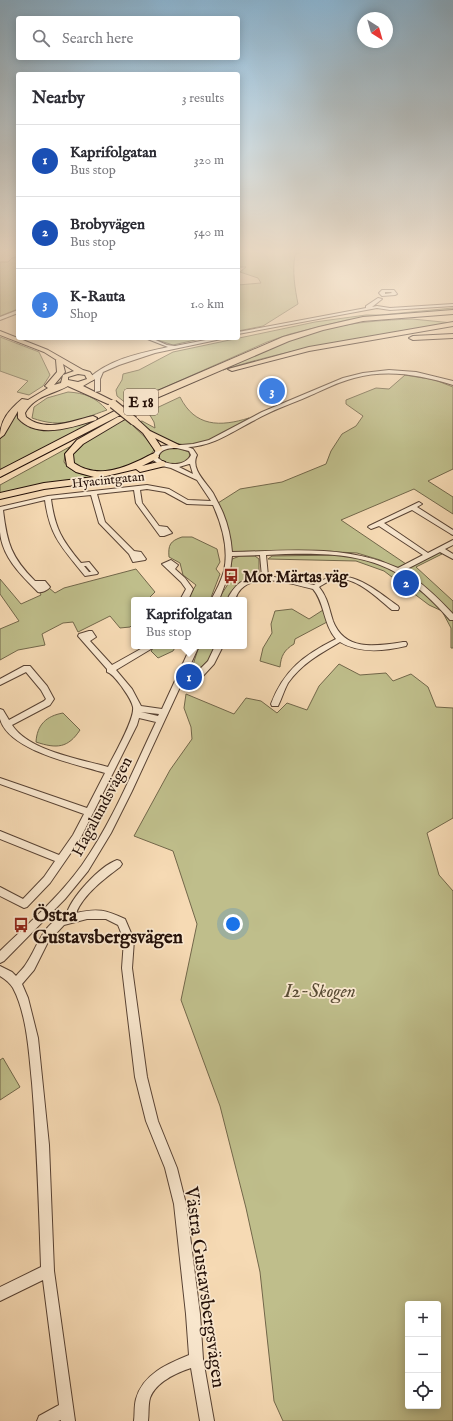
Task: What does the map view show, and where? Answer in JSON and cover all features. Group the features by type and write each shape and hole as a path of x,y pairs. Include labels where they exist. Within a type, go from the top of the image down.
{"highway":[{"name":"E 18","path":"0,474 138,406 272,344 342,323 390,316"},
{"path":"342,323 396,318 453,320"},
{"name":"E 18","path":"0,480 138,406 199,381 248,364 292,353 453,324"},
{"path":"350,342 453,336"},
{"path":"50,386 61,372 59,362"},
{"path":"69,380 25,406 21,413 22,418 28,423 39,426 61,426 138,406"},
{"path":"0,436 12,412 20,404 50,386 69,380"},
{"path":"138,406 80,442 72,450 68,461 73,467 81,471 102,474 131,468 157,453"},
{"path":"0,496 44,486 114,476 148,466 166,465"}],"main road":[{"path":"0,333 16,339"},
{"path":"19,340 91,375 90,386 146,431 180,446"},
{"path":"53,356 67,369 69,380"},
{"path":"69,380 83,372"},
{"path":"69,380 90,380"},
{"path":"69,380 112,403"},
{"path":"146,431 157,453"}],"street":[{"path":"240,334 325,316"},
{"path":"240,334 333,316"},
{"path":"152,340 166,346 173,346"},
{"path":"83,372 156,350 202,340"},
{"path":"90,380 98,372 106,368 156,353 214,340"},
{"path":"156,350 159,347 157,342"},
{"path":"97,391 97,379 106,368"},
{"path":"166,465 184,465 216,440 253,419 337,382 358,376 384,372 408,373 453,384"},
{"path":"200,480 155,459 157,453 167,447 197,446 216,440"},
{"path":"180,446 191,450 193,457 192,468 215,502 223,521 229,554 227,572 216,597"},
{"path":"137,488 139,503 158,528"},
{"name":"Hyacintgatan","path":"0,509 48,498 137,488 162,488 181,499 194,503 215,502"},
{"path":"93,492 102,523 132,554"},
{"path":"48,498 53,528 56,535 62,545 80,565"},
{"path":"370,527 419,504"},
{"path":"412,507 453,533"},
{"path":"0,509 4,540 10,558 33,583"},
{"path":"379,523 427,555"},
{"path":"398,571 453,542"},
{"path":"440,549 453,557"},
{"path":"229,554 356,555 379,562 398,571 453,618"},
{"path":"263,554 264,577"},
{"path":"172,569 190,589 186,597"},
{"path":"233,597 239,587 253,579 264,577 315,587 326,602 329,620 333,631 339,640 363,648 403,644"},
{"path":"315,587 327,579 350,580 366,586 395,608"},
{"path":"0,891 24,904 47,880 76,838 126,742 137,711 134,697 85,640"},
{"path":"276,704 278,697 294,671 303,661 314,653 339,640"},
{"path":"110,670 147,649"},
{"name":"Hagalundsvägen","path":"0,958 62,896 85,868 108,830 194,649"},
{"path":"200,674 211,662 218,649"},
{"path":"0,682 27,668 44,688 50,699 47,703 8,724"},
{"path":"137,711 163,716"},
{"path":"0,712 15,735 31,745 110,771"},
{"path":"0,781 89,812"},
{"path":"0,836 61,860"},
{"path":"70,919 71,912 89,888 101,876 117,864"},
{"name":"Västra Gustavsbergsvägen","path":"16,983 30,967 44,939 61,921 87,915 107,915 122,922 129,940 127,968 141,1077 152,1121 171,1168 180,1204 192,1307 196,1359 207,1421"},
{"path":"0,971 8,975 16,983 23,998 33,1038 42,1145 48,1271 67,1415 44,1421"},
{"path":"0,1294 48,1271"},
{"path":"141,1421 144,1396 157,1379 176,1367 196,1359"}],"green space":[{"path":"240,316 278,316 263,326 240,331"},
{"path":"356,316 390,316 347,320 290,334 267,342 127,404 117,396 116,390 122,380 123,374 139,370 173,352 230,340 240,340 240,338 315,322"},
{"path":"412,319 453,323 308,348 279,354 223,370 275,346 316,331 361,323"},
{"path":"0,337 39,352 50,375 43,386 29,395 17,392 28,381 0,371"},
{"path":"157,340 195,340 173,345"},
{"path":"405,375 435,380 453,387 453,469 428,481 453,497 453,514 414,489 341,520 406,564 397,569 380,560 357,553 231,552 218,503 240,489 282,482 326,464 331,451 342,434 356,426 363,416 346,404 346,400 376,388 389,389"},
{"path":"61,381 63,383 17,411 16,415 23,422 32,427 43,429 54,429 96,420 0,471 0,439 12,415 23,404"},
{"path":"68,392 80,393 89,396 107,410 79,420 62,423 53,423 32,418 34,407 47,398"},
{"path":"180,397 186,407 193,414 209,422 228,423 249,418 206,441 183,445 170,441 156,434 139,422 142,421 155,428 154,422 148,412"},
{"path":"126,419 153,445 154,450 150,455 139,463 117,471 95,473 79,470 71,459 74,452 94,435"},
{"path":"73,445 65,454 64,462 72,470 81,474 102,476 0,494 0,485"},
{"path":"176,447 189,452 190,457 184,462 176,464 167,463 160,459 159,456 163,450"},
{"path":"182,537 192,537 217,549 220,562 216,569 220,574 211,597 189,597 196,585 183,575 180,563 169,557 170,546 175,540"},
{"path":"439,552 442,554 416,567 453,601 453,614 405,574 405,569"},
{"path":"340,555 378,563 395,572 435,602 453,620 453,648 451,648 451,628 442,611 429,605 384,571 356,561 268,559 272,556"},
{"path":"240,556 255,556 259,559 259,574 244,580 235,587 228,597 220,597 228,584 232,559"},
{"path":"136,569 155,592 150,597 131,597 130,627 120,628 110,616 78,632 73,622 63,623 42,634 45,645 18,650 0,660 0,629 19,621 0,594 0,579 21,604 41,595 40,593 49,588 55,593 64,588"},
{"path":"292,609 309,619 323,610 327,622 295,639 294,644 284,654 280,667 260,661 263,648 272,633 271,624 275,611"},
{"path":"153,649 174,649 158,658 151,651"},
{"path":"198,649 214,649 203,666 191,671"},
{"name":"I2-Skogen","path":"339,664 360,675 386,673 393,681 411,674 428,687 436,707 453,708 453,818 427,833 439,875 453,891 453,1421 283,1421 274,1401 260,1272 246,1208 220,1106 181,1000 197,924 173,851 134,836 170,770 192,739 191,727 184,708 186,694 234,714 246,698 261,701 277,713 287,703 307,710 319,686"},
{"path":"63,713 80,730 76,736 66,744 56,746 36,742 40,726 52,716"},
{"path":"3,1058 20,1087 0,1100 0,1060"}],"place":[{"name":"K-Rauta","path":"272,391"},
{"name":"Mor Märtas väg","path":"231,576"},
{"name":"Brobyvägen","path":"406,583"},
{"name":"Kaprifolgatan","path":"189,677"},
{"name":"Östra Gustavsbergsvägen","path":"21,925"}]}
